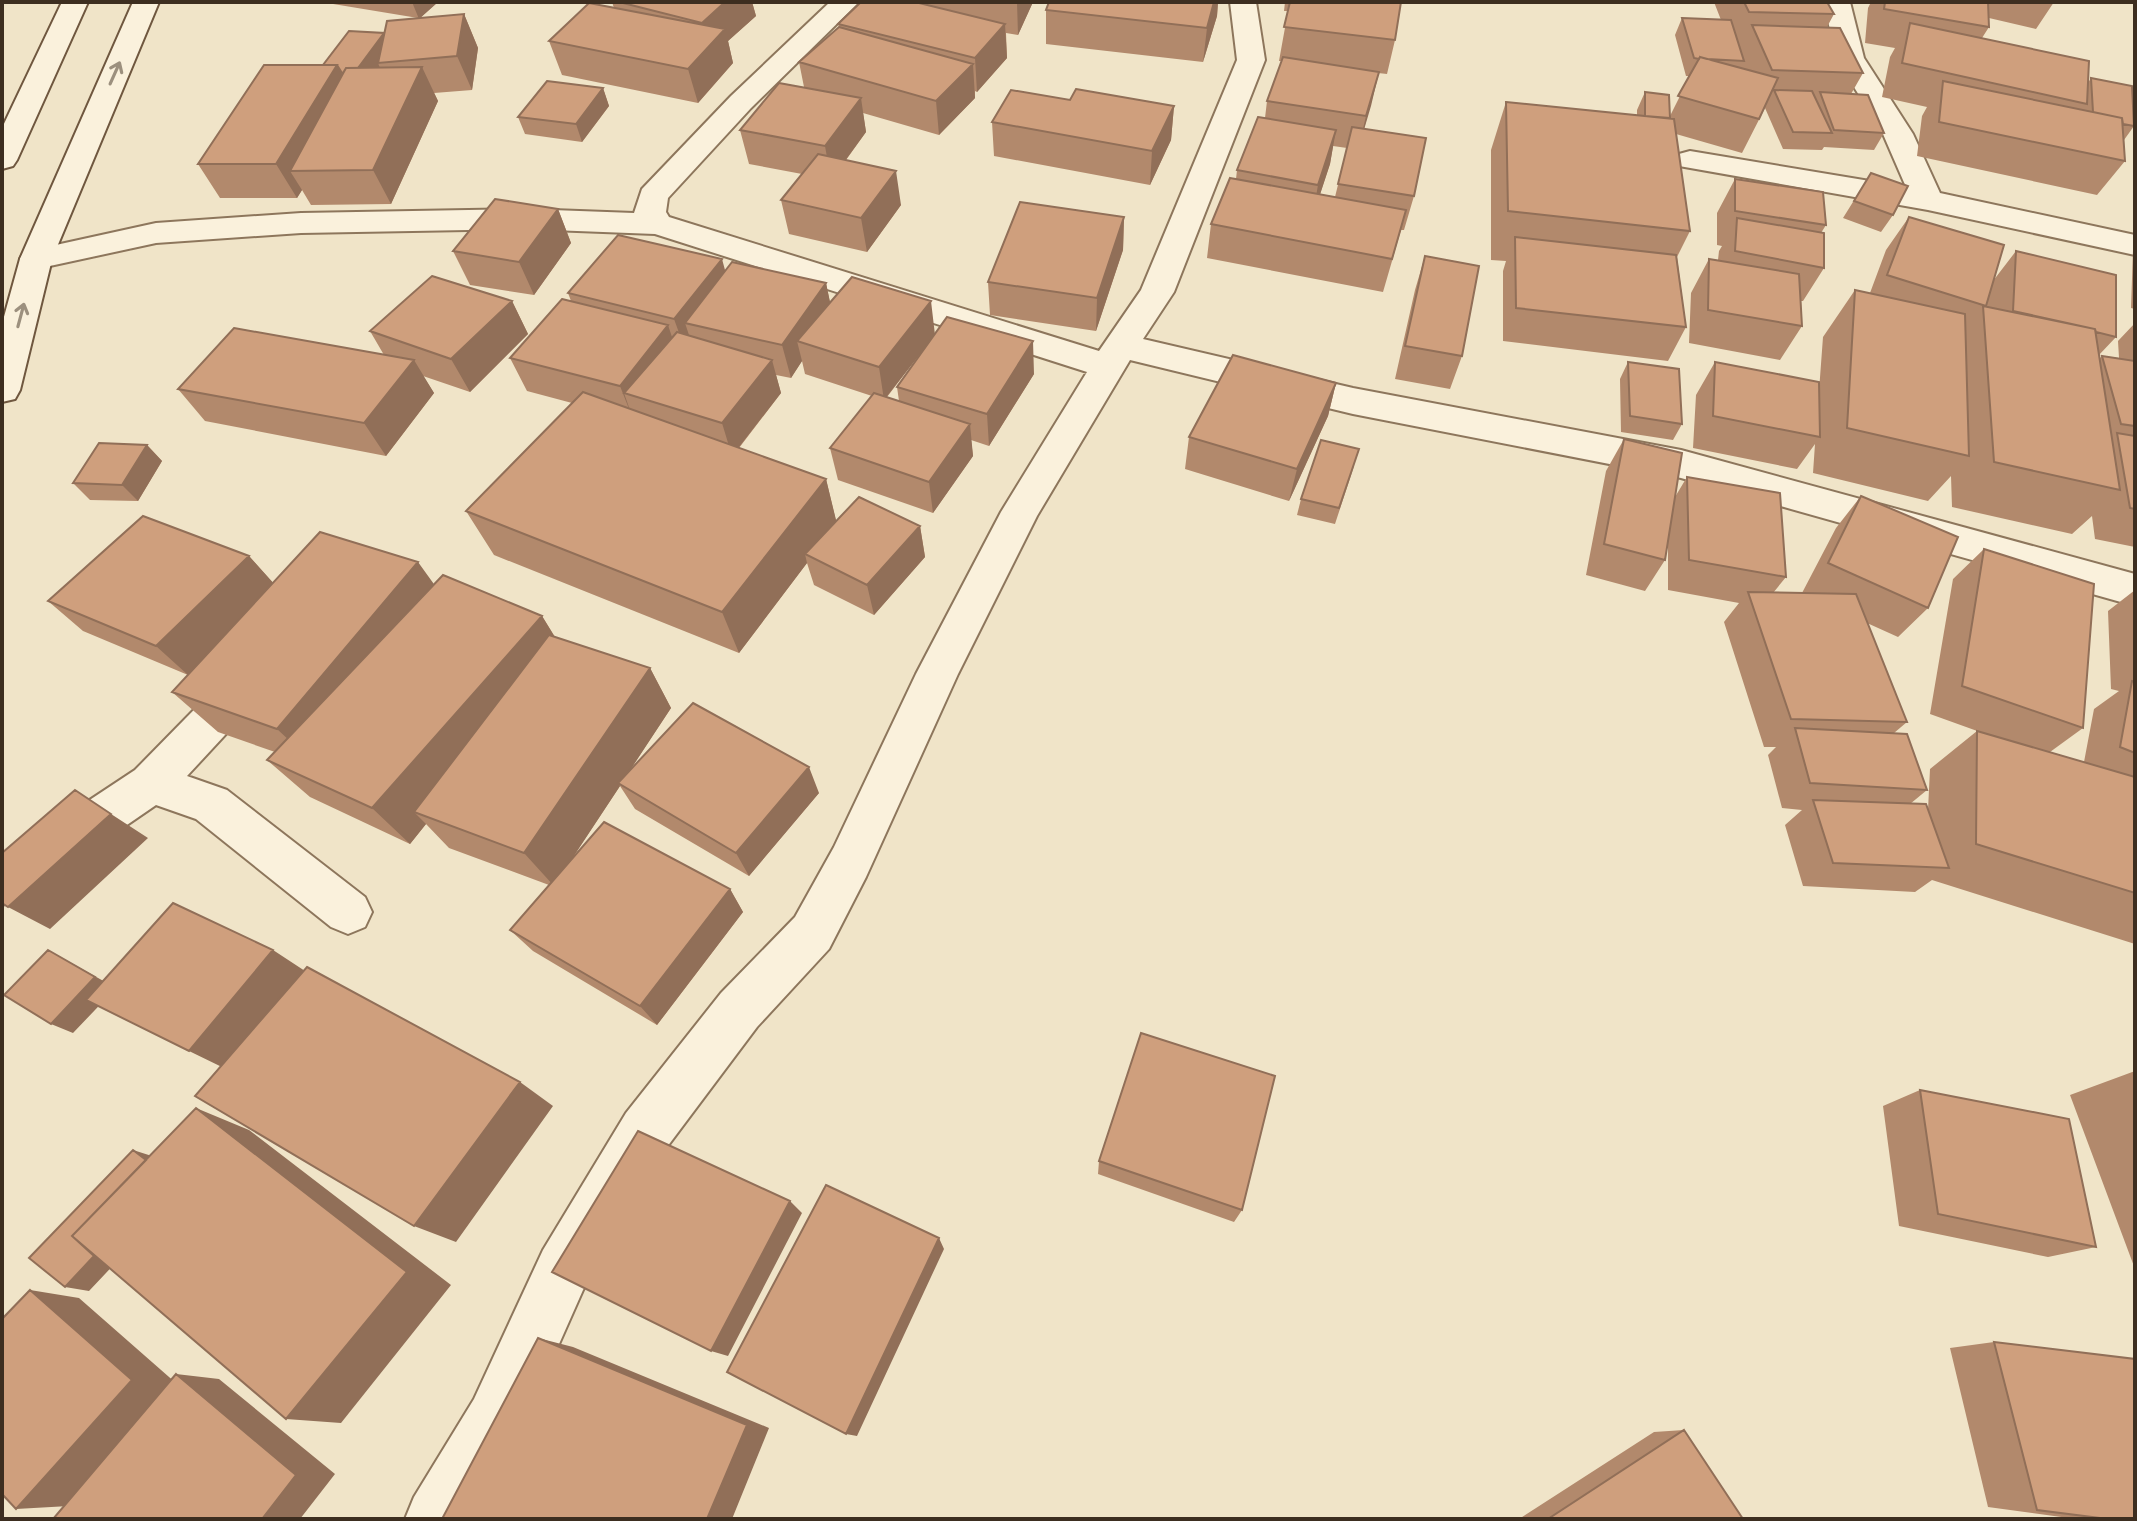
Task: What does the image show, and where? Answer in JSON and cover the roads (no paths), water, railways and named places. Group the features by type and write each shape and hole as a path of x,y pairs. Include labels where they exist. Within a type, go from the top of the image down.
{"street":[{"path":"2,160 75,2"},
{"path":"2,390 36,259 146,2"},
{"path":"658,224 650,213 653,196 741,102 846,2"},
{"path":"436,1519 495,1420 563,1270 645,1132 739,1010 812,933 850,862 937,674 1020,512 1107,366 1157,292 1251,60 1243,2"},
{"path":"1837,2 1850,58 1898,134 1928,200"},
{"path":"1690,160 1928,200 2135,245"},
{"path":"36,259 156,233 301,223 525,219 658,224 1107,366"},
{"path":"1107,366 1121,346 1353,401 1626,452 1912,527 2135,590"},
{"path":"2,884 151,784 275,653"},
{"path":"151,784 211,804 348,912"}]}
